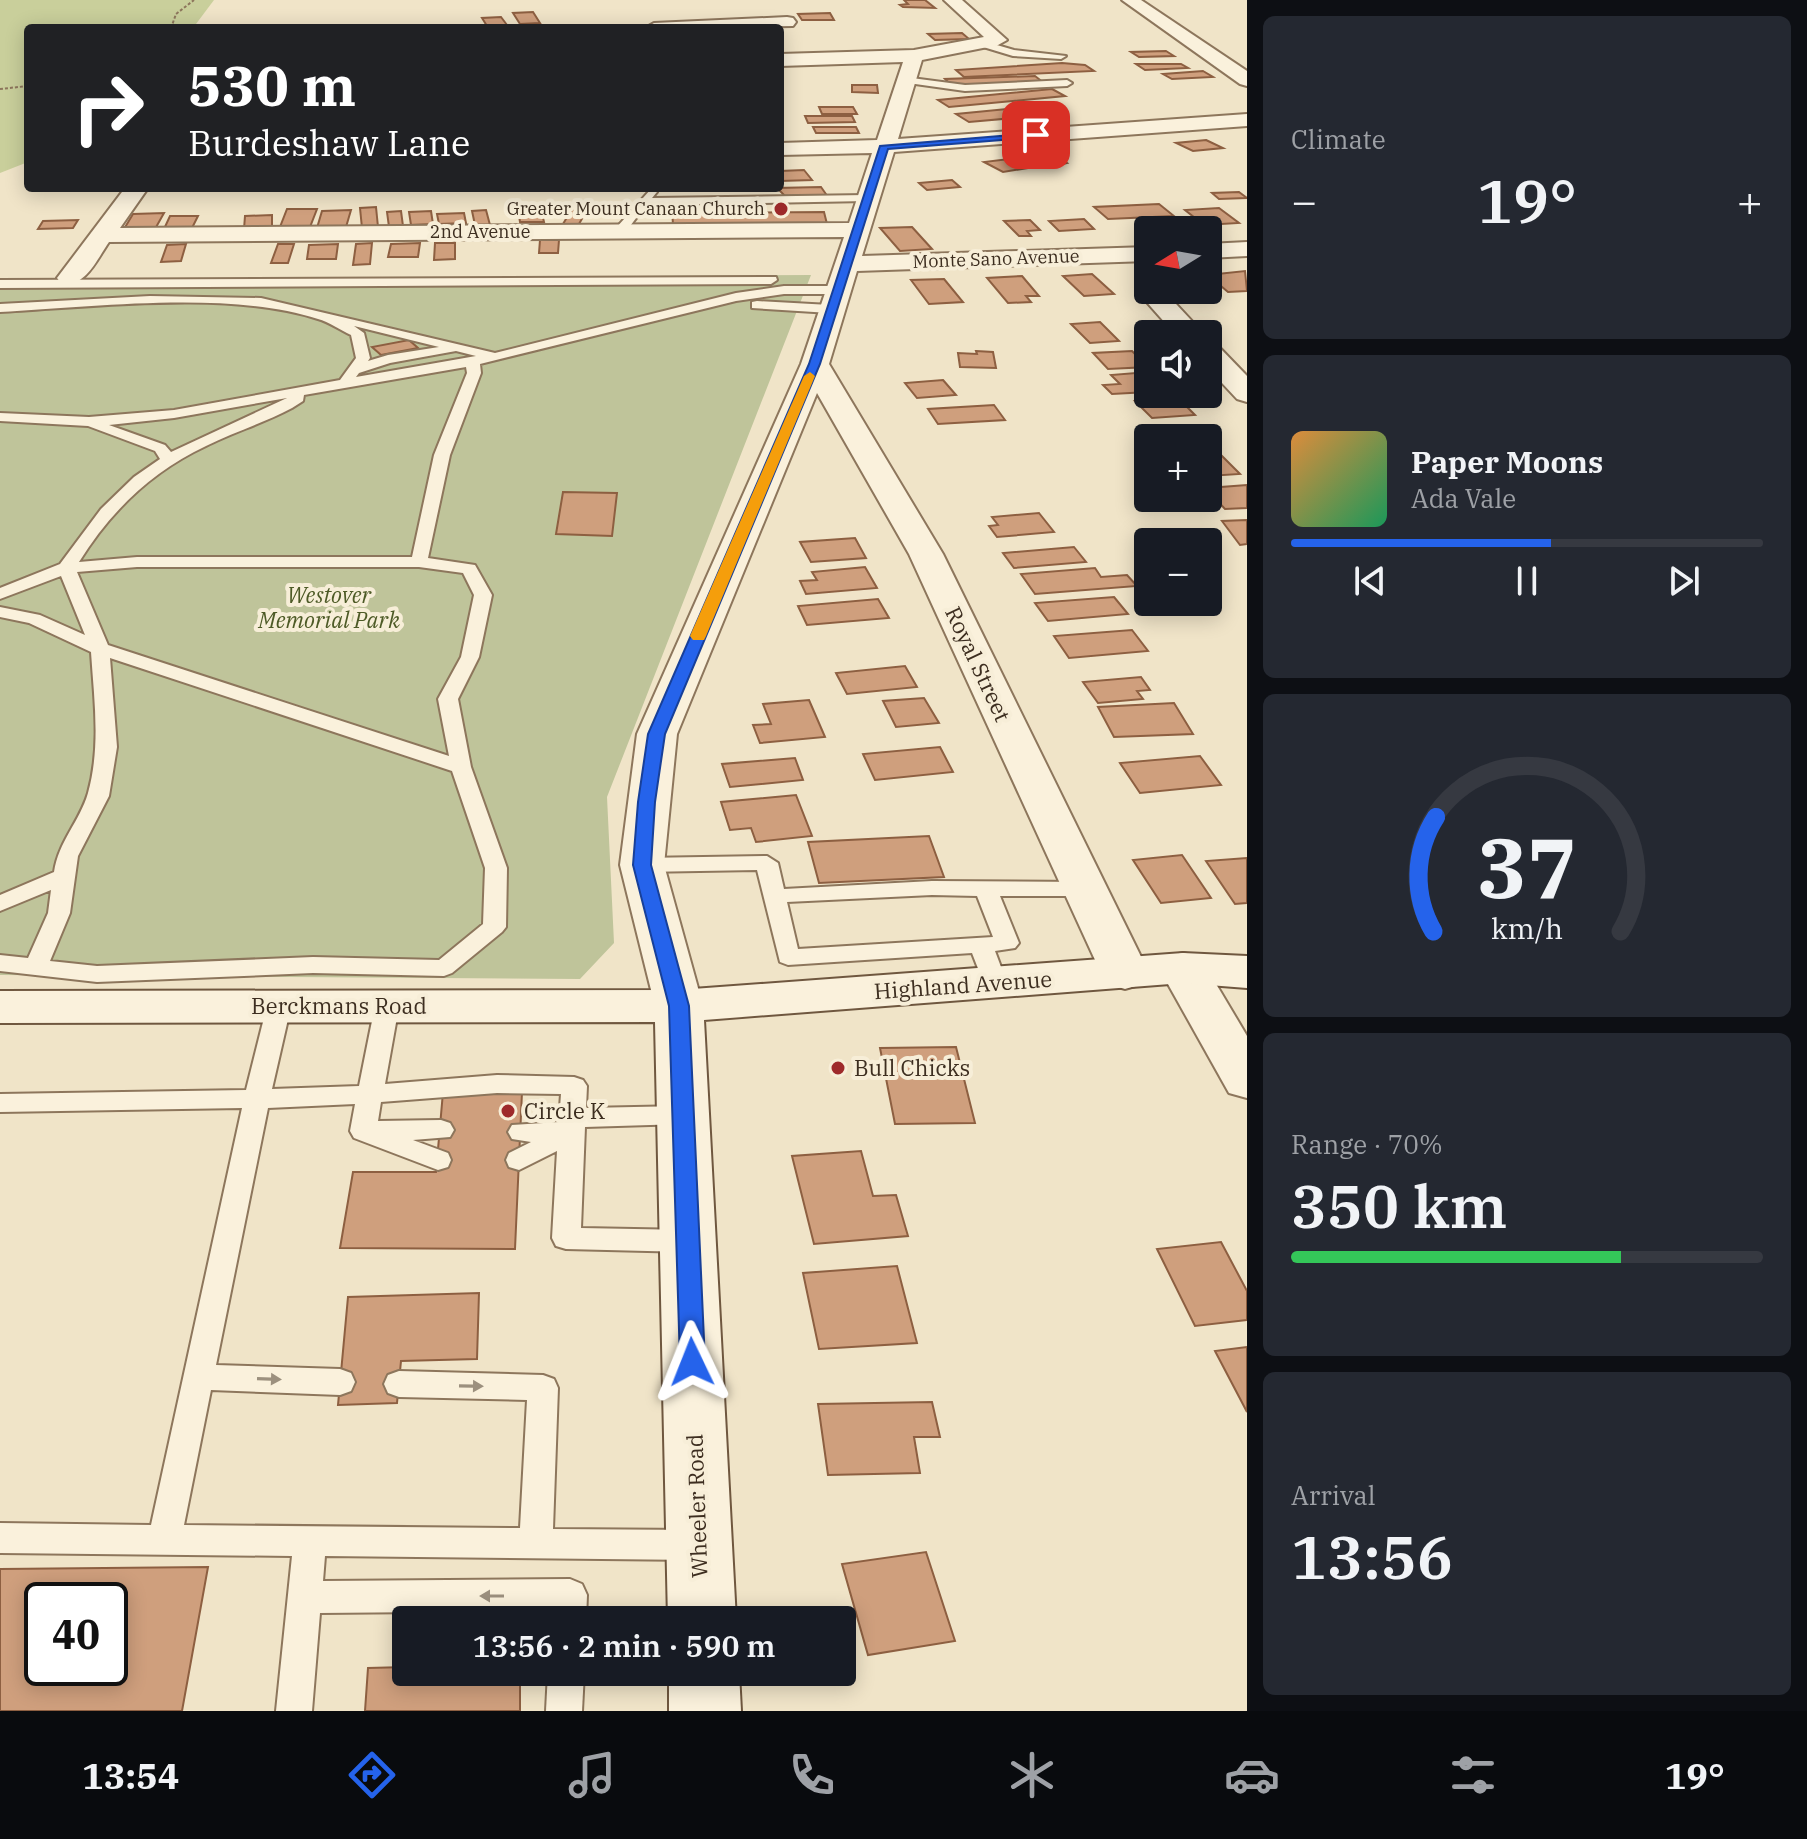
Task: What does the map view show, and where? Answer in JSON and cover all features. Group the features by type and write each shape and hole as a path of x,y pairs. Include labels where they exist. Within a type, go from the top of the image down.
{"street":[{"path":"777,0 787,22 818,59"},
{"path":"784,60 984,51 998,40 952,0"},
{"path":"1130,0 1247,80"},
{"path":"743,24 787,22"},
{"name":"Wheeler Road","path":"701,1606 679,1006 642,865 646,802 657,734 815,364 914,56"},
{"path":"784,149 885,146 1247,120"},
{"path":"70,278 134,192"},
{"name":"2nd Avenue","path":"103,235 857,230"},
{"path":"1222,250 1247,249"},
{"name":"Monte Sano Avenue","path":"838,286 1134,255"},
{"path":"1116,256 1134,275"},
{"path":"1161,304 1177,320"},
{"name":"Royal Street","path":"815,364 926,554 1125,973"},
{"path":"1222,367 1247,393"},
{"name":"Highland Avenue","path":"679,1006 988,964 1125,973 1183,968 1247,972"},
{"path":"1183,968 1247,1080"},
{"name":"Berckmans Road","path":"0,1007 679,1006"},
{"path":"704,1686 705,1711"}],"lane":[{"path":"984,51 1061,56"},
{"path":"904,80 965,88 1067,83"},
{"path":"620,231 652,192"},
{"path":"643,202 867,198"},
{"path":"0,284 838,286"},
{"path":"696,308 765,304 838,286"},
{"path":"0,417 89,422 174,414 312,388 350,376 471,356 496,357 736,297 838,286"},
{"path":"0,308 150,300 261,302 355,321 471,356"},
{"path":"324,316 357,333 363,358 350,376"},
{"path":"419,562 442,455 474,373 471,356"},
{"path":"66,568 84,539 115,502 147,471 289,404 312,388"},
{"path":"89,422 160,448 168,459"},
{"path":"0,594 66,568 167,562 419,562 469,569 483,595 470,657 448,699 461,767 496,868 494,927 444,968 313,965 97,974 0,963"},
{"path":"36,967 59,913 67,856 98,796 107,747 100,649 66,568"},
{"path":"0,612 34,619 100,649 461,767"},
{"path":"642,865 767,863 788,957 846,946 948,940 988,964 1007,943 986,889"},
{"path":"0,904 65,875"},
{"path":"775,896 834,900 934,896 986,889 1084,889"},
{"path":"164,1540 279,1006"},
{"path":"363,1131 387,1006"},
{"path":"0,1103 257,1099 524,1082 574,1086 566,1238 688,1241"},
{"path":"521,1132 683,1115"},
{"path":"519,1160 571,1125"},
{"path":"363,1131 441,1130"},
{"path":"363,1131 438,1160"},
{"path":"198,1377 340,1382"},
{"path":"399,1384 543,1388 536,1544"},
{"path":"0,1538 699,1545"},
{"path":"294,1711 310,1541"},
{"path":"305,1597 570,1595 570,1606"},
{"path":"564,1711 565,1686"}],"path":[{"path":"172,24 176,14 194,0"},
{"path":"0,89 24,86"}],"green space":[{"path":"0,0 214,0 196,24 24,24 24,164 0,173"},
{"name":"Westover Memorial Park","path":"811,275 607,797 614,943 580,979 0,975 0,280"}],"building":[{"path":"904,0 925,0 935,8 903,7 900,5 908,4"},
{"path":"533,12 540,23 520,24 513,13"},
{"path":"830,13 834,20 802,20 798,14"},
{"path":"501,17 506,24 486,24 482,18"},
{"path":"962,33 969,39 935,40 928,34"},
{"path":"1166,51 1174,56 1139,57 1131,52"},
{"path":"1062,63 1085,65 1094,71 964,77 956,70"},
{"path":"1136,64 1181,64 1188,68 1145,70"},
{"path":"1203,71 1213,77 1172,79 1163,74"},
{"path":"1035,76 1044,83 953,87 945,79"},
{"path":"852,85 877,85 878,93 852,92"},
{"path":"1052,89 1065,96 949,107 938,100"},
{"path":"819,107 853,107 857,114 822,114"},
{"path":"1007,109 1019,116 1035,114 1043,119 1030,120 1025,117 969,122 956,114"},
{"path":"805,116 852,116 855,122 808,123"},
{"path":"813,127 856,127 859,133 816,133"},
{"path":"1206,140 1223,148 1193,151 1176,143"},
{"path":"1056,155 1067,163 1045,168 1029,158"},
{"path":"1009,159 1028,168 1003,172 984,162"},
{"path":"804,170 812,180 784,181 784,171"},
{"path":"952,180 960,187 927,190 919,183"},
{"path":"821,187 828,197 788,199 781,192 784,192 784,188"},
{"path":"1239,192 1247,198 1219,199 1212,193"},
{"path":"1159,204 1174,216 1108,219 1094,207"},
{"path":"376,207 378,227 362,228 360,208"},
{"path":"672,208 718,208 719,213 824,212 827,224 673,225"},
{"path":"1219,208 1239,223 1222,224 1222,216 1193,216 1185,210"},
{"path":"287,209 317,209 310,227 280,227"},
{"path":"518,209 541,209 544,222 520,222"},
{"path":"572,209 587,210 579,224 563,224"},
{"path":"351,210 346,227 317,228 322,211"},
{"path":"486,210 490,225 475,225 472,211"},
{"path":"401,211 403,226 389,227 387,212"},
{"path":"431,211 433,224 411,225 409,212"},
{"path":"164,213 155,229 124,229 133,214"},
{"path":"464,213 466,223 439,224 437,214"},
{"path":"272,215 272,228 244,229 245,216"},
{"path":"170,216 198,216 192,228 164,229"},
{"path":"1084,219 1094,229 1059,231 1049,221"},
{"path":"78,220 73,228 38,229 43,221"},
{"path":"1030,220 1040,230 1027,231 1031,236 1019,236 1004,221"},
{"path":"912,227 932,249 900,251 880,228"},
{"path":"540,240 559,240 558,253 539,253"},
{"path":"372,243 370,264 353,265 356,244"},
{"path":"420,243 418,257 388,257 391,244"},
{"path":"435,243 455,243 455,259 434,260"},
{"path":"186,244 181,261 161,262 167,245"},
{"path":"278,244 294,244 288,263 271,263"},
{"path":"338,244 336,259 307,259 309,245"},
{"path":"1245,271 1247,291 1228,292 1222,287 1222,273"},
{"path":"1092,274 1114,294 1084,296 1063,276"},
{"path":"1022,276 1039,296 1026,296 1031,302 1008,303 987,278"},
{"path":"944,279 963,302 929,304 911,280"},
{"path":"1100,322 1119,341 1090,343 1071,324"},
{"path":"409,340 418,348 381,355 372,347"},
{"path":"976,351 993,352 996,368 960,367 958,353 977,354"},
{"path":"1132,351 1134,368 1108,369 1093,353"},
{"path":"1134,373 1134,393 1112,394 1103,385 1120,384 1111,375"},
{"path":"943,380 956,395 917,398 905,383"},
{"path":"994,405 1005,420 938,424 928,409"},
{"path":"1142,408 1188,408 1195,415 1152,418"},
{"path":"1222,456 1240,474 1222,475"},
{"path":"1247,485 1247,508 1225,509 1222,506 1222,487"},
{"path":"563,492 617,493 612,536 556,534"},
{"path":"1039,513 1054,532 997,537 989,526 998,525 992,517"},
{"path":"1247,520 1247,544 1240,545 1222,521"},
{"path":"855,538 866,558 811,562 800,542"},
{"path":"1074,547 1086,562 1014,568 1003,553"},
{"path":"865,567 877,588 806,594 800,581 817,580 812,572"},
{"path":"1095,568 1101,577 1127,575 1134,586 1035,594 1021,574"},
{"path":"1114,597 1128,614 1048,621 1035,603"},
{"path":"878,599 889,618 807,625 798,606"},
{"path":"1132,630 1148,651 1069,658 1054,636"},
{"path":"905,666 917,687 847,694 836,673"},
{"path":"1141,677 1150,690 1137,691 1143,699 1098,703 1083,682"},
{"path":"924,698 939,723 896,727 883,701"},
{"path":"809,700 825,737 760,743 753,725 771,724 763,704"},
{"path":"1174,703 1193,734 1114,737 1098,707"},
{"path":"940,747 953,772 875,780 863,754"},
{"path":"1200,756 1221,785 1140,793 1120,763"},
{"path":"795,758 803,780 730,787 722,764"},
{"path":"796,795 812,836 756,842 751,828 730,830 721,802"},
{"path":"929,836 944,877 819,883 808,842"},
{"path":"1182,855 1211,898 1161,903 1133,860"},
{"path":"1247,858 1247,903 1235,904 1206,861"},
{"path":"956,1047 975,1123 895,1124 880,1048"},
{"path":"443,1092 522,1092 515,1249 340,1248 353,1172 436,1172"},
{"path":"861,1151 873,1196 896,1195 908,1236 814,1244 792,1156"},
{"path":"1221,1242 1247,1291 1247,1320 1195,1326 1157,1249"},
{"path":"897,1266 917,1343 819,1349 803,1273"},
{"path":"479,1293 477,1359 401,1361 397,1403 338,1405 348,1297"},
{"path":"1247,1347 1247,1412 1215,1351"},
{"path":"932,1402 940,1437 914,1437 920,1473 828,1475 818,1404"},
{"path":"926,1552 955,1641 868,1655 842,1564"},
{"path":"208,1567 182,1711 0,1711 0,1569"},
{"path":"392,1667 392,1686 520,1686 520,1711 365,1711 368,1668"}],"slow traffic":[{"path":"698,636 810,376"}],"place":[{"name":"Greater Mount Canaan Church","path":"781,209"},
{"name":"Bull Chicks","path":"838,1068"},
{"name":"Circle K","path":"508,1111"}],"route":[{"path":"692,1362 679,1006 642,865 646,802 657,734 815,364 830,309 885,146 1036,135"}]}
